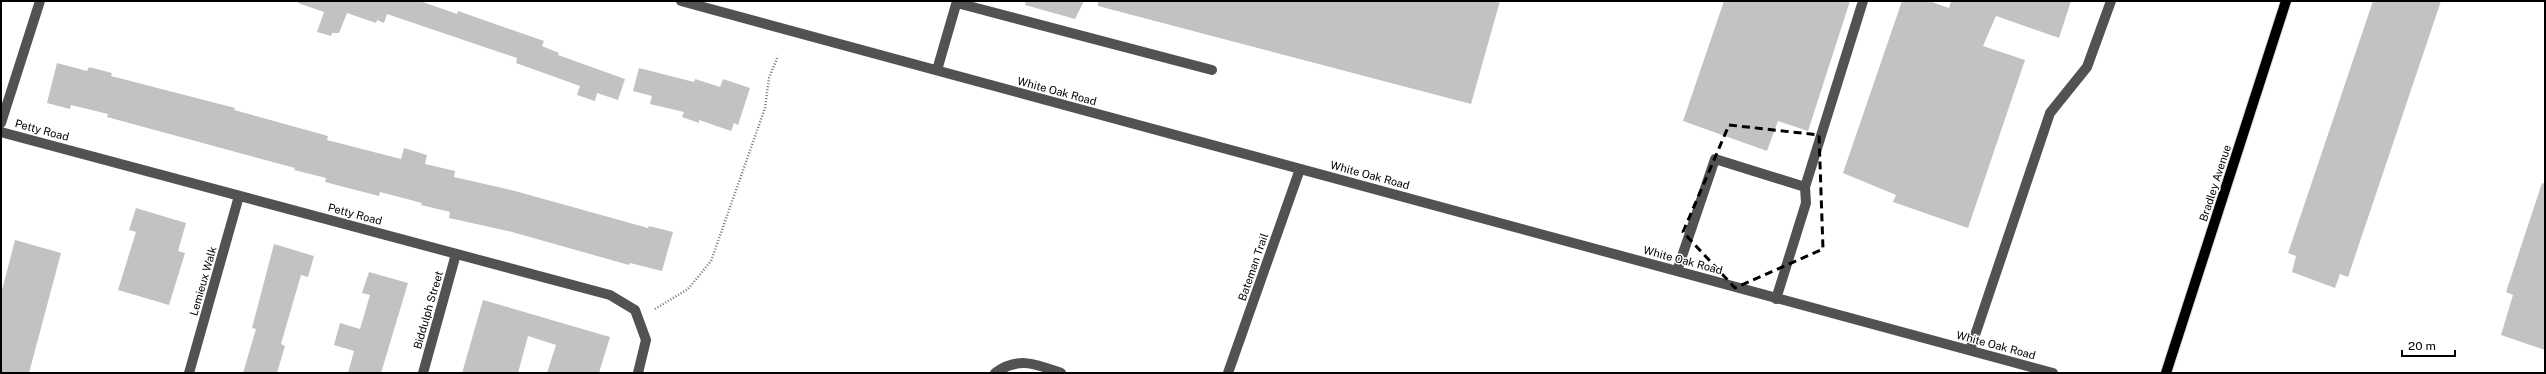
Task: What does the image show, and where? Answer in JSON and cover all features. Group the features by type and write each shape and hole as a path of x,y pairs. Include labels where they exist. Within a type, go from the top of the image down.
{"main road":[{"name":"Bradley Avenue","path":"2166,373 2286,1"}],"street":[{"path":"1,123 40,1"},
{"name":"White Oak Road","path":"681,1 2053,373"},
{"path":"1776,299 1806,203 1805,187 1863,1"},
{"path":"1970,350 2050,113 2087,67 2111,1"},
{"path":"937,70 957,2 1212,70"},
{"name":"Petty Road","path":"1,132 610,295 635,310 646,340 638,373"},
{"path":"1677,271 1715,159 1805,187"},
{"name":"Bateman Trail","path":"1228,373 1300,169"},
{"name":"Lemieux Walk","path":"189,373 239,196"},
{"name":"Biddulph Street","path":"423,373 456,254"},
{"path":"995,373 1007,364 1034,363 1061,373"}],"path":[{"path":"655,309 688,289 711,261 765,108 769,78 778,56"}],"highlighted area":[{"path":"1729,125 1819,135 1823,249 1735,288 1683,232"}],"building":[{"path":"298,1 420,1 457,14 458,11 544,41 542,46 559,53 558,55 625,79 618,100 597,93 595,101 577,95 580,86 516,63 517,58 387,14 384,23 377,20 376,23 347,13 339,33 332,33 331,36 317,32 324,12 298,3"},
{"path":"1026,1 1084,1 1075,19 1025,5"},
{"path":"1098,1 1500,1 1471,104 1098,6"},
{"path":"1724,1 1850,1 1808,131 1778,121 1767,151 1683,121"},
{"path":"1902,1 1929,1 1949,8 1951,1 2071,1 2059,38 1996,16 1983,46 2025,60 1968,228 1893,202 1896,195 1843,173"},
{"path":"2373,1 2441,1 2348,277 2340,274 2335,288 2292,272 2296,256 2288,253"},
{"path":"57,63 87,71 89,67 112,73 111,76 235,108 234,110 328,136 327,140 401,159 404,148 427,155 425,164 455,171 454,177 515,191 648,228 649,226 673,232 662,271 630,263 629,265 512,232 449,218 450,212 421,205 422,203 380,192 379,196 325,182 326,178 294,170 295,168 107,117 108,114 71,105 70,109 47,103"},
{"path":"639,68 694,82 695,79 720,87 723,79 750,88 738,125 734,123 731,131 699,120 699,123 682,117 684,112 650,104 652,96 633,91"},
{"path":"2542,183 2545,184 2545,350 2501,335 2513,295 2506,292"},
{"path":"136,208 186,223 178,251 185,253 169,305 118,290 136,232 129,230"},
{"path":"15,240 61,253 29,373 1,373 1,294"},
{"path":"274,244 314,256 308,277 301,275 281,344 285,346 277,373 243,373 256,329 252,328"},
{"path":"369,272 408,283 381,373 348,373 354,351 334,345 340,323 360,329 370,295 362,293"},
{"path":"483,300 610,337 599,373 547,373 556,345 528,336 518,373 462,373"}]}
